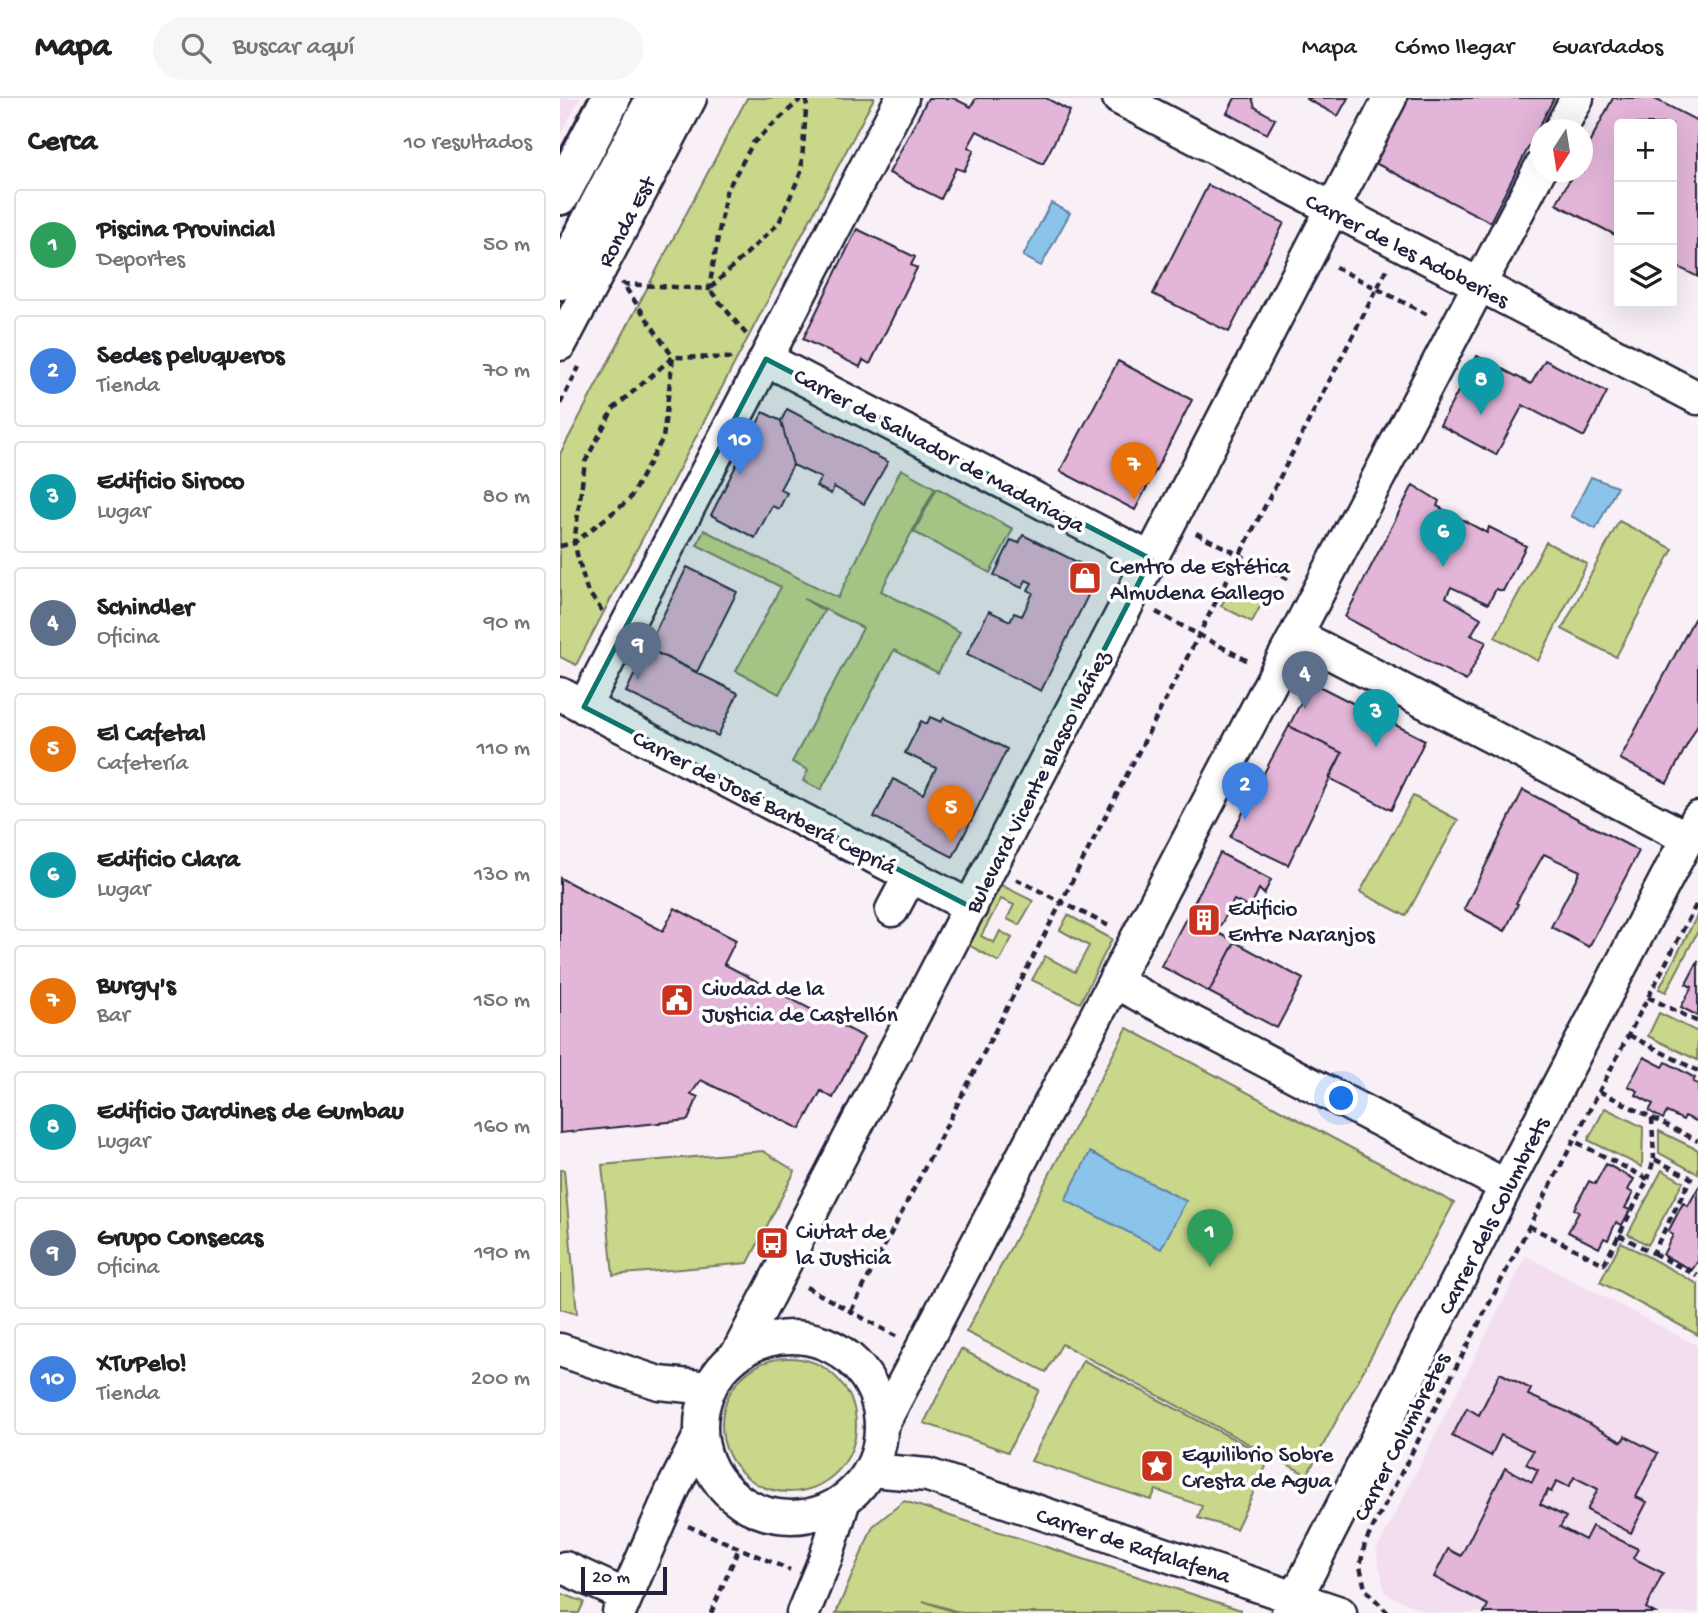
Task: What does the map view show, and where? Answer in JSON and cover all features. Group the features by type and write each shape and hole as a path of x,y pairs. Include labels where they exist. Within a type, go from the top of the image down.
{"main road":[{"path":"560,195 611,98"},
{"name":"Ronda Est","path":"560,280 656,98"}],"street":[{"name":"Ronda Est","path":"560,344 690,98"},
{"path":"572,701 620,637 902,98"},
{"name":"Carrer de les Adoberies","path":"1119,98 1698,398"},
{"name":"Bulevard Vicente Blasco Ibáñez","path":"738,1353 1390,98"},
{"path":"1566,119 1577,98"},
{"path":"704,1412 711,1468 732,1495 751,1507 789,1517 808,1515 844,1500 858,1488 922,1350 1533,182"},
{"name":"Carrer de Salvador de Madariaga","path":"766,359 1151,559"},
{"path":"1296,635 1692,828"},
{"name":"Carrer de José Barberá Cepriá","path":"572,701 971,907"},
{"name":"Carrer dels Columbrets","path":"1291,1605 1692,828"},
{"path":"892,910 910,876"},
{"path":"1115,982 1506,1186"},
{"path":"565,1568 623,1605 726,1364 738,1353 755,1344 783,1337 815,1340 845,1355 860,1368 878,1404 877,1447"},
{"path":"560,1350 659,1383 704,1412"},
{"name":"Carrer de Rafalafena","path":"877,1447 928,1475 1291,1605 1340,1613"},
{"path":"803,1613 844,1500"}],"path":[{"path":"560,546 574,543 629,500 663,438 673,357 623,284 709,289 779,223 801,172 805,98"},
{"path":"766,359 709,289 726,192 752,143 805,98"},
{"path":"851,1311 1400,244"},
{"path":"1310,253 1456,330"},
{"path":"620,637 587,590 574,543 586,462 612,409 673,357 766,359"},
{"path":"1171,520 1317,594"},
{"path":"1130,598 1275,676"},
{"path":"991,867 1137,940"},
{"name":"Carrer Columbretes","path":"1388,1613 1365,1589 1360,1566 1365,1543 1698,901"},
{"path":"1648,997 1698,1022"},
{"path":"1629,1035 1698,1071"},
{"path":"1600,1091 1698,1141"},
{"path":"1529,1226 1604,1264 1648,1179 1654,1159 1652,1118"},
{"path":"1574,1141 1648,1179"},
{"path":"1654,1159 1698,1182"},
{"path":"1653,1253 1690,1178"},
{"path":"1619,1235 1698,1276"},
{"path":"780,1273 922,1350"},
{"path":"662,1515 816,1581"},
{"path":"711,1613 739,1548"}],"highlighted area":[{"path":"766,359 1151,559 971,907 584,707"}],"shaded area":[{"path":"560,98 580,98 560,135"},
{"path":"1526,1256 1698,1346 1698,1613 1428,1613 1385,1593 1376,1551"}],"green space":[{"path":"747,98 874,98 576,665 560,657 560,454"},
{"path":"901,469 935,488 881,591 960,632 938,673 894,650 821,790 803,781 808,770 792,762 863,628 804,599 824,611 779,694 736,671 781,587 697,545 704,530 838,598"},
{"path":"937,488 1013,529 990,573 914,532"},
{"path":"1619,521 1673,549 1616,657 1562,629"},
{"path":"1546,542 1587,564 1538,661 1495,637"},
{"path":"1233,585 1263,601 1252,622 1221,606"},
{"path":"1413,796 1458,820 1406,916 1360,892"},
{"path":"999,884 1033,901 1019,925 1007,919 1014,905 1001,899 981,936 994,943 1000,931 1012,938 999,962 967,944"},
{"path":"1698,914 1698,931 1666,992 1659,989"},
{"path":"1068,915 1112,939 1080,1003 1032,980 1045,956 1075,972 1089,946 1060,930"},
{"path":"1659,1013 1698,1032 1697,1060 1648,1036"},
{"path":"1127,1028 1454,1203 1307,1475 1062,1344 1046,1372 966,1332"},
{"path":"1605,1108 1643,1127 1642,1167 1588,1140"},
{"path":"1659,1131 1698,1150 1698,1174 1659,1153"},
{"path":"763,1151 795,1171 748,1263 613,1275 602,1165"},
{"path":"560,1170 564,1170 577,1314 560,1309"},
{"path":"1662,1170 1683,1182 1648,1245 1628,1234"},
{"path":"1621,1242 1698,1284 1698,1335 1600,1282"},
{"path":"961,1349 1039,1390 1008,1452 924,1423"},
{"path":"789,1358 815,1363 836,1378 851,1399 856,1425 851,1451 836,1472 815,1487 789,1492 763,1487 742,1472 727,1451 722,1425 727,1399 742,1378 763,1363"},
{"path":"1083,1360 1270,1458 1236,1529 1198,1518 1202,1506 1156,1490 1151,1500 1031,1461"},
{"path":"904,1501 1241,1610 1240,1613 962,1613 923,1601 957,1613 836,1613 873,1526"},
{"path":"560,1593 584,1602 579,1613 560,1613"}],"water":[{"path":"1051,203 1070,213 1041,266 1023,256"},
{"path":"1591,477 1617,487 1596,529 1571,516"},
{"path":"1090,1152 1186,1201 1161,1249 1065,1200"}],"building":[{"path":"928,98 953,98 971,107 976,98 1046,98 1070,111 1043,164 977,131 968,147 974,150 964,171 956,168 941,199 889,173"},
{"path":"1235,98 1252,98 1255,107 1275,119 1267,134 1227,113"},
{"path":"1305,98 1348,98 1338,116"},
{"path":"1408,98 1554,98 1543,119 1530,119 1530,144 1490,222 1375,163"},
{"path":"1613,98 1653,98 1698,121 1698,277 1677,266 1677,119 1614,119 1614,234 1556,204 1568,182 1593,182 1593,136"},
{"path":"1208,185 1284,223 1229,332 1153,294"},
{"path":"857,229 915,257 911,265 917,268 870,364 863,360 860,367 803,339"},
{"path":"1477,356 1531,384 1545,360 1607,392 1584,437 1523,405 1496,455 1440,425"},
{"path":"1118,361 1192,400 1135,510 1060,471"},
{"path":"787,409 888,462 864,504 834,487 831,494 816,486 821,478 793,465 781,421"},
{"path":"763,412 781,421 793,465 780,489 787,493 779,509 772,506 755,538 711,515"},
{"path":"1413,485 1439,501 1437,506 1487,533 1489,527 1526,546 1503,591 1496,589 1488,604 1451,587 1446,597 1481,618 1471,635 1486,642 1466,681 1345,617"},
{"path":"1023,535 1099,573 1041,691 967,654 989,611 1010,621 1014,613 1022,616 1033,593 1028,590 1032,583 1026,580 1022,588 994,575 1011,540 1019,543"},
{"path":"687,567 737,592 697,672 647,648"},
{"path":"1694,619 1698,621 1698,724 1667,783 1620,759"},
{"path":"647,648 738,693 718,736 626,692"},
{"path":"1311,682 1425,740 1391,810 1329,778 1342,753 1289,726"},
{"path":"930,717 941,722 944,718 1007,749 953,857 874,817 893,779 923,794 936,768 905,753 921,721 927,724"},
{"path":"1289,726 1342,753 1288,865 1230,837"},
{"path":"1523,790 1639,851 1589,947 1551,927 1580,871 1544,854 1516,903 1518,904 1505,931 1464,909"},
{"name":"Edificio Entre Naranjos","path":"1220,853 1271,880 1264,894 1259,889 1250,908 1234,900 1217,932 1235,942 1209,992 1161,966"},
{"name":"Ciudad de la Justicia de Castellón","path":"560,878 663,931 675,908 736,940 724,964 864,1037 833,1098 821,1091 800,1129 701,1080 691,1094 698,1097 688,1120 560,1133"},
{"name":"Edificio Entre Naranjos","path":"1235,942 1303,979 1277,1028 1209,992"},
{"path":"1698,961 1698,1016 1681,1007 1692,987 1686,984"},
{"path":"1644,1057 1663,1067 1666,1062 1695,1078 1693,1082 1698,1084 1696,1121 1685,1116 1683,1120 1667,1112 1663,1119 1649,1111 1653,1104 1636,1095 1638,1091 1628,1086"},
{"path":"1606,1164 1634,1179 1628,1190 1633,1193 1625,1208 1630,1210 1622,1225 1616,1222 1608,1240 1604,1238 1599,1248 1568,1232 1579,1212 1574,1209 1589,1181 1595,1184"},
{"path":"1698,1188 1698,1261 1692,1270 1663,1255 1673,1235 1668,1232 1683,1203 1688,1206"},
{"path":"1500,1373 1531,1389 1528,1395 1568,1412 1622,1442 1625,1436 1658,1453 1636,1497 1647,1502 1631,1533 1587,1510 1598,1489 1574,1477 1569,1487 1557,1481 1540,1504 1566,1517 1560,1527 1585,1540 1592,1526 1638,1549 1633,1558 1663,1573 1646,1608 1655,1613 1484,1613 1488,1605 1434,1577 1448,1549 1461,1556 1505,1468 1532,1482 1538,1470 1526,1464 1533,1451 1501,1435 1491,1456 1452,1436 1467,1408 1479,1415"}],"place":[{"name":"Edificio Jardines de Gumbau","path":"1481,415"},
{"name":"XTuPelo!","path":"740,475"},
{"name":"Burgy's","path":"1134,500"},
{"name":"Edificio Clara","path":"1443,567"},
{"name":"Centro de Estética Almudena Gallego","path":"1085,578"},
{"name":"Grupo Consecas","path":"638,680"},
{"name":"Schindler","path":"1305,709"},
{"name":"Edificio Siroco","path":"1376,747"},
{"name":"Sedes peluqueros","path":"1245,820"},
{"name":"El Cafetal","path":"951,843"},
{"name":"Edificio Entre Naranjos","path":"1204,920"},
{"name":"Ciudad de la Justicia de Castellón","path":"677,1000"},
{"name":"Ciutat de la Justicia","path":"772,1243"},
{"name":"Piscina Provincial","path":"1210,1267"},
{"name":"Equilibrio Sobre Cresta de Agua","path":"1157,1466"}]}
